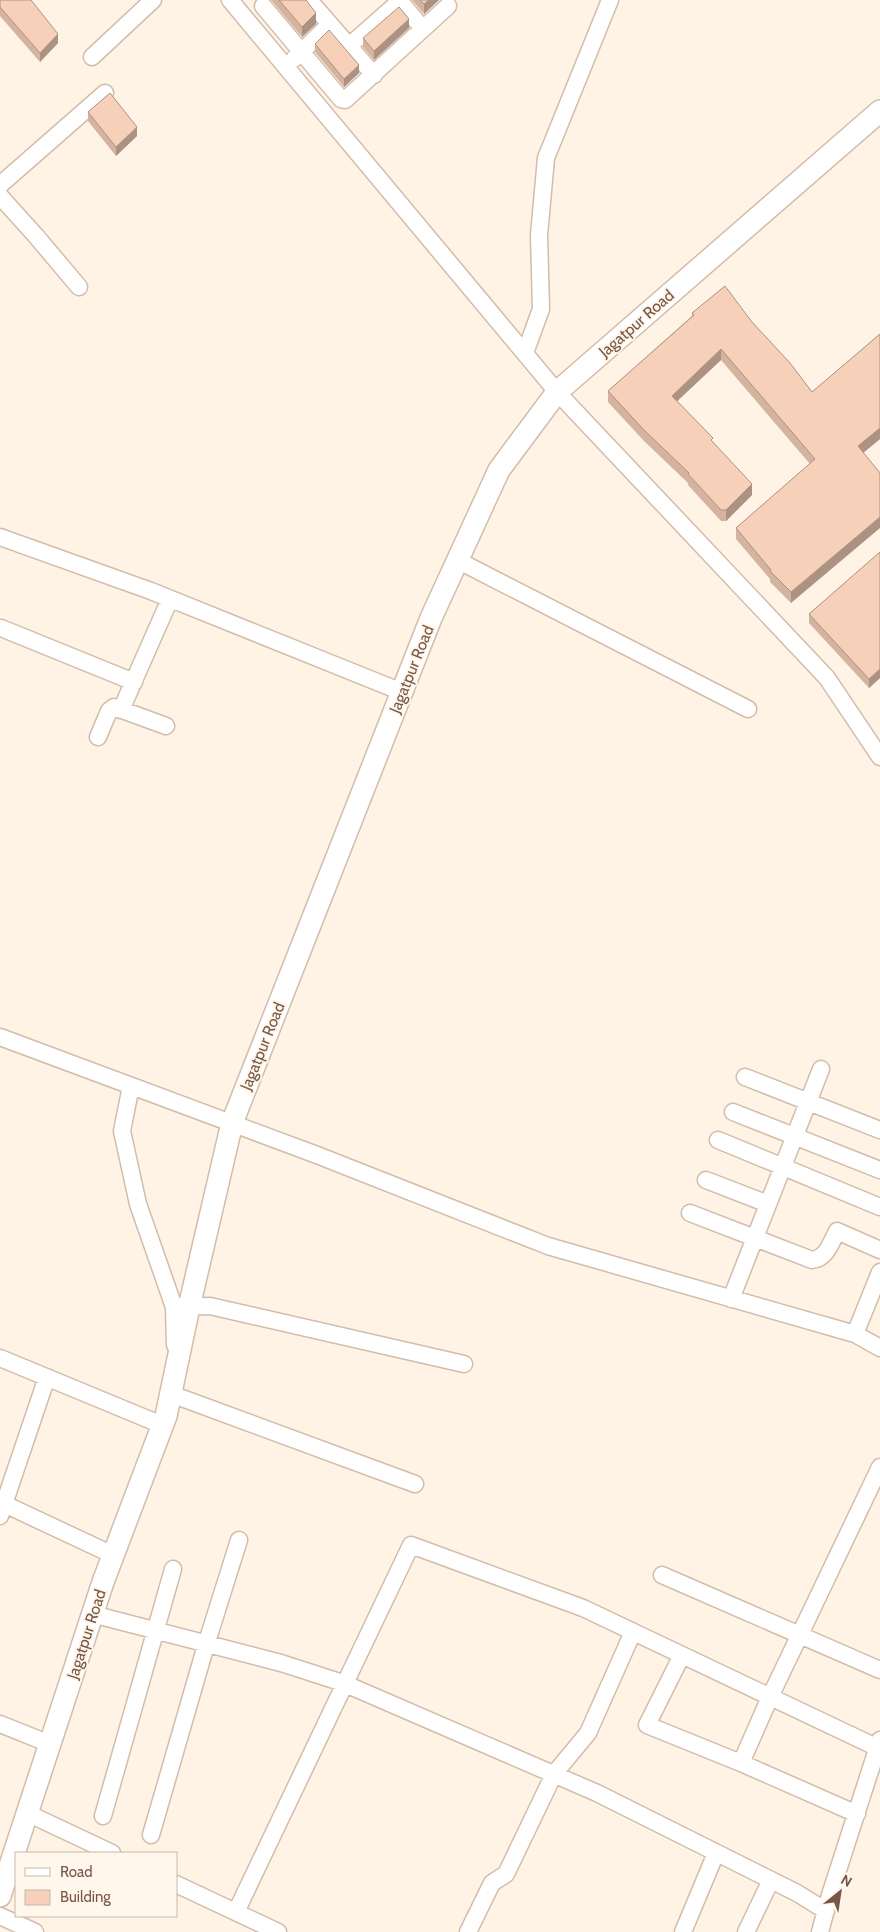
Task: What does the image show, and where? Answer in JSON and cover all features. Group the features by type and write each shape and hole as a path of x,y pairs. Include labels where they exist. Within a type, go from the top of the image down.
{"street":[{"path":"92,57 153,0"},
{"path":"230,0 557,392 827,678 880,757"},
{"path":"349,46 400,0 423,29"},
{"path":"525,354 541,309 539,235 546,158 610,0"},
{"path":"315,2 330,24 374,75"},
{"path":"263,6 341,99 345,100 448,6"},
{"path":"285,66 330,24"},
{"path":"0,185 105,92"},
{"name":"Jagatpur Road","path":"0,1896 92,1614 162,1425 176,1372 182,1307 232,1123 431,618 499,470 557,392 880,111"},
{"path":"0,196 79,287"},
{"path":"0,537 170,599 402,692"},
{"path":"457,560 748,709"},
{"path":"121,710 170,599"},
{"path":"1,628 134,682"},
{"path":"98,737 109,711 114,708 166,726"},
{"path":"0,1038 317,1155 548,1246 855,1334 880,1348"},
{"path":"731,1299 821,1069"},
{"path":"745,1077 880,1130"},
{"path":"131,1086 122,1131 138,1204 182,1307 210,1306 464,1364"},
{"path":"733,1112 880,1170"},
{"path":"718,1140 880,1207"},
{"path":"706,1180 768,1204"},
{"path":"690,1213 812,1260 819,1260 837,1231 880,1250"},
{"path":"855,1334 877,1289 880,1272"},
{"path":"0,1358 162,1425"},
{"path":"47,1377 1,1508 113,1555"},
{"path":"171,1394 415,1484"},
{"path":"741,1763 770,1697 880,1467"},
{"path":"151,1835 206,1644 239,1540"},
{"path":"236,1912 410,1545 583,1608 770,1697 879,1744 820,1932"},
{"path":"103,1816 173,1569"},
{"path":"662,1575 880,1670"},
{"path":"92,1614 281,1663 343,1683 597,1793 798,1893 826,1911"},
{"path":"468,1932 492,1883 506,1874 554,1774 588,1732 633,1632"},
{"path":"682,1655 647,1725 741,1763 857,1814"},
{"path":"0,1724 50,1744"},
{"path":"27,1813 110,1852"},
{"path":"683,1932 716,1853"},
{"path":"746,1932 771,1880"},
{"path":"178,1885 278,1932"},
{"path":"0,1916 34,1932"}],"building":[{"path":"0,0 31,0 58,34 40,53 0,7"},
{"path":"279,0 306,0 316,13 302,27"},
{"path":"420,0 429,0 424,4"},
{"path":"399,7 409,19 374,51 363,38"},
{"path":"329,30 359,65 344,79 315,44"},
{"path":"110,93 137,127 116,147 88,112"},
{"path":"725,286 752,322 790,363 812,392 880,334 880,428 858,446 880,473 880,517 791,592 770,571 736,528 815,459 721,349 672,396 713,438 711,440 752,484 726,510 721,510 689,473 644,430 608,391 694,315 692,313"},
{"path":"880,552 880,669 869,679 809,614"}]}
